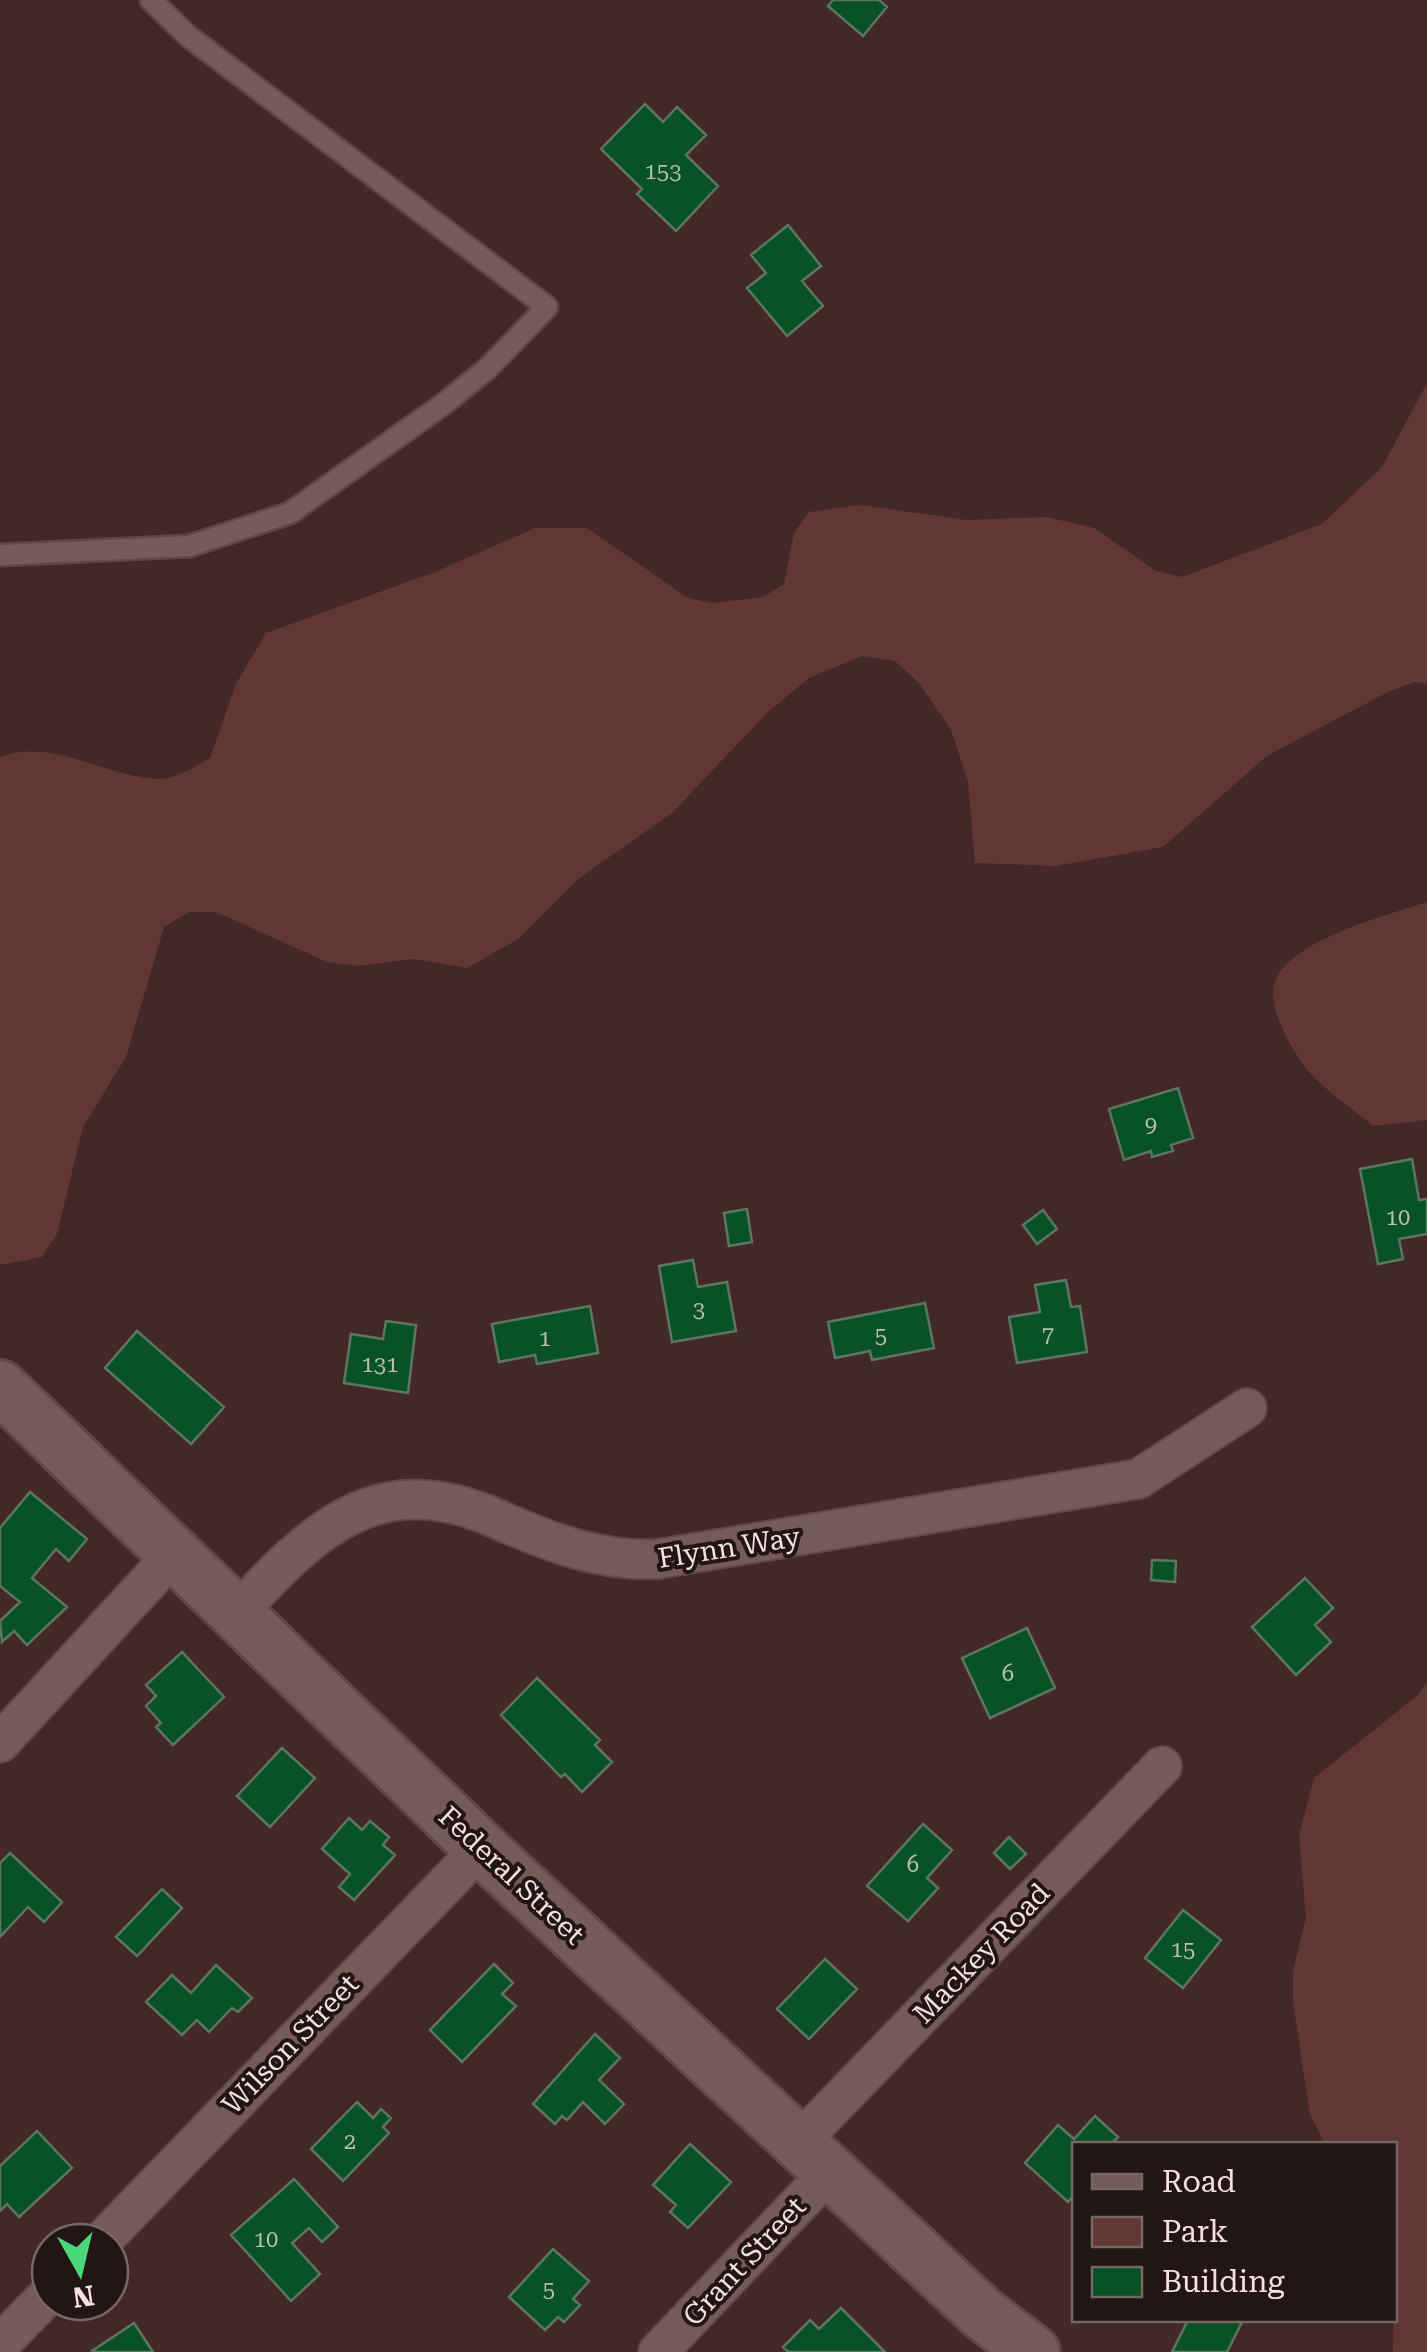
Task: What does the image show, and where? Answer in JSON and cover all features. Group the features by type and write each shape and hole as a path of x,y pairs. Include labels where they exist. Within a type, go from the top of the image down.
{"street":[{"name":"Federal Street","path":"0,1387 481,1848 982,2314 1033,2352"},
{"name":"Flynn Way","path":"237,1613 298,1548 325,1526 397,1499 456,1503 593,1554 658,1559 1138,1479 1247,1408"},
{"path":"0,1743 173,1555"},
{"name":"Mackey Road","path":"816,2156 1162,1766"},
{"name":"Wilson Street","path":"120,2222 481,1848"},
{"name":"Grant Street","path":"658,2352 816,2156"},
{"path":"0,2344 30,2314"}],"lane":[{"path":"0,555 189,546 290,512 445,403 488,368 547,307 188,36 150,0"}],"green space":[{"path":"1427,383 1427,684 1414,682 1388,692 1268,755 1163,847 1055,866 975,863 968,782 951,730 919,683 895,661 862,656 809,678 768,712 672,813 578,879 518,939 467,968 414,959 357,966 327,962 216,912 189,912 164,927 126,1057 83,1127 57,1234 42,1257 0,1265 0,757 39,752 140,777 160,779 179,774 210,758 236,684 266,633 435,572 535,528 587,528 688,598 712,603 763,597 784,584 794,533 809,512 860,505 967,520 1046,517 1094,528 1156,571 1182,577 1322,524 1382,467"},
{"path":"1427,902 1427,1120 1373,1126 1326,1089 1303,1064 1277,1015 1274,985 1282,969 1317,943 1364,922"},
{"path":"1427,1682 1427,2352 1393,2352 1393,2322 1397,2322 1397,2142 1324,2142 1310,2115 1293,2002 1293,1971 1306,1918 1299,1835 1314,1778 1418,1695"}],"building":[{"path":"833,0 879,0 887,7 863,36 828,6"},
{"path":"645,104 663,122 677,107 706,135 686,155 718,186 676,231 637,194 642,189 601,149"},
{"path":"788,225 821,266 802,281 823,306 787,336 747,288 766,273 751,255"},
{"path":"1178,1088 1193,1138 1171,1145 1173,1151 1152,1157 1151,1151 1124,1160 1109,1109"},
{"path":"1412,1159 1419,1200 1427,1199 1427,1234 1399,1239 1403,1259 1378,1264 1360,1169"},
{"path":"747,1209 752,1242 729,1246 724,1213"},
{"path":"1043,1210 1057,1229 1037,1244 1023,1225"},
{"path":"693,1260 698,1287 727,1282 736,1331 672,1342 659,1266"},
{"path":"1066,1280 1071,1307 1080,1306 1087,1352 1017,1363 1009,1317 1040,1312 1035,1285"},
{"path":"925,1303 934,1348 872,1360 870,1351 835,1358 828,1322"},
{"path":"590,1306 598,1353 537,1364 535,1355 499,1362 492,1324"},
{"path":"386,1321 416,1325 408,1393 344,1383 351,1334 383,1339"},
{"path":"137,1331 224,1407 191,1444 105,1368"},
{"path":"30,1492 87,1539 69,1561 56,1549 32,1578 67,1607 27,1645 14,1631 2,1642 0,1621 20,1602 0,1586 0,1528"},
{"path":"1152,1560 1176,1561 1175,1582 1151,1580"},
{"path":"1305,1578 1333,1608 1315,1625 1331,1642 1296,1675 1252,1627"},
{"path":"1027,1628 1055,1688 990,1718 962,1658"},
{"path":"182,1652 224,1697 173,1745 156,1727 161,1723 146,1706 156,1696 146,1685"},
{"path":"537,1678 600,1740 595,1745 612,1762 582,1792 565,1774 561,1777 501,1715"},
{"path":"282,1748 315,1778 270,1827 237,1796"},
{"path":"349,1818 362,1830 370,1821 389,1837 383,1845 395,1855 354,1900 339,1887 350,1874 322,1849"},
{"path":"923,1824 952,1850 927,1878 938,1888 908,1921 867,1886"},
{"path":"1009,1837 1026,1854 1010,1869 994,1853"},
{"path":"10,1853 62,1902 44,1922 28,1907 0,1937 0,1863"},
{"path":"162,1889 182,1908 137,1956 116,1937"},
{"path":"1183,1910 1221,1940 1183,1988 1145,1958"},
{"path":"825,1959 857,1989 809,2039 777,2009"},
{"path":"494,1964 513,1983 502,1994 516,2006 462,2062 430,2030"},
{"path":"216,1965 252,1998 238,2012 232,2008 209,2032 197,2020 182,2035 146,2002 172,1975 191,1993"},
{"path":"595,2034 620,2058 599,2080 624,2104 605,2124 583,2102 567,2120 562,2116 555,2124 533,2104"},
{"path":"357,2102 373,2118 381,2109 391,2118 383,2127 389,2133 343,2181 311,2149"},
{"path":"1095,2116 1118,2137 1113,2142 1072,2142 1072,2197 1068,2202 1025,2163 1058,2125 1074,2139"},
{"path":"37,2131 72,2168 19,2217 7,2204 0,2211 0,2166"},
{"path":"690,2144 731,2182 688,2228 670,2212 676,2205 653,2185"},
{"path":"294,2179 338,2227 322,2242 309,2228 292,2243 320,2274 291,2301 231,2235"},
{"path":"553,2249 589,2281 573,2299 580,2305 564,2322 558,2317 545,2330 509,2297"},
{"path":"841,2308 885,2352 788,2352 783,2347 810,2320 819,2329"},
{"path":"1187,2322 1242,2322 1227,2352 1172,2352"},
{"path":"134,2323 153,2352 92,2351"}]}
